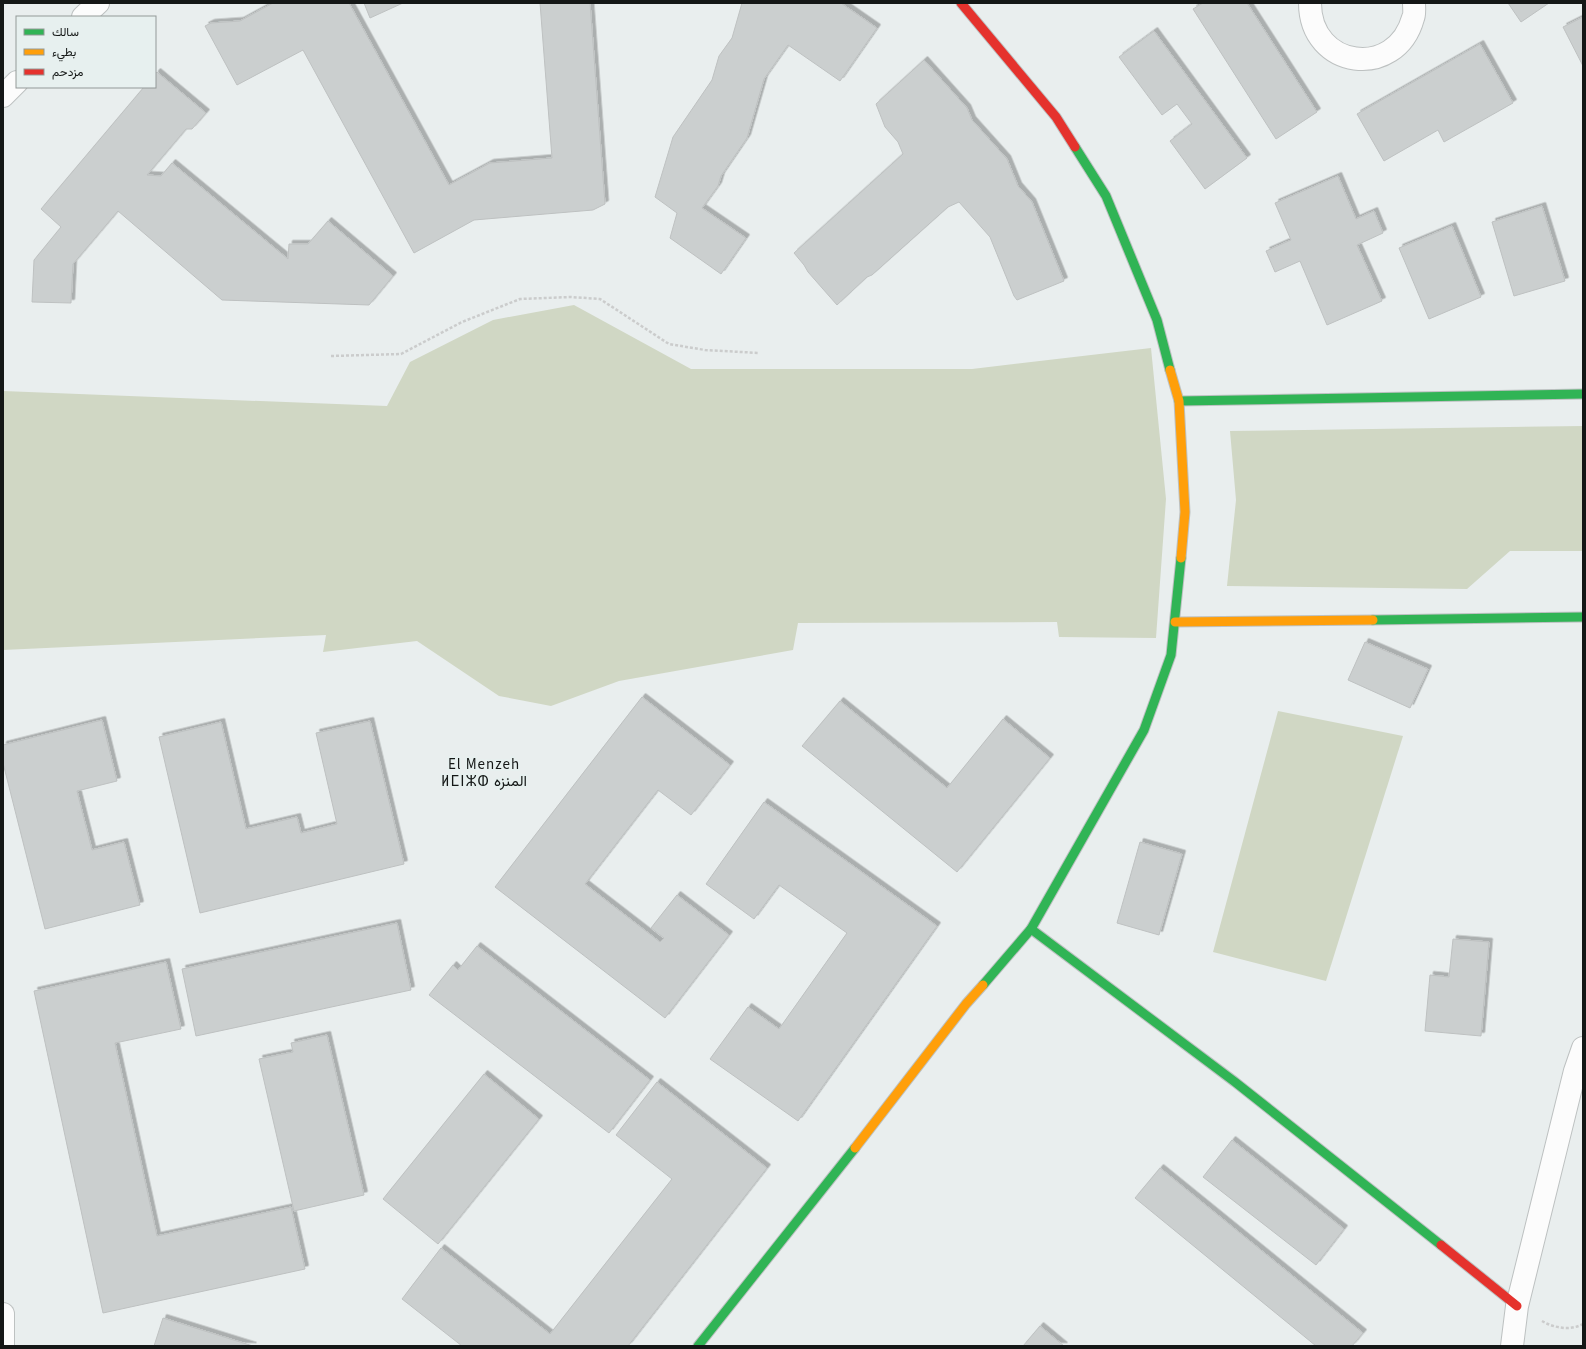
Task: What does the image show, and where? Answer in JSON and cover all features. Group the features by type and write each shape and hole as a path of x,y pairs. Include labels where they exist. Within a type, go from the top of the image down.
{"street":[{"path":"84,16 98,3"},
{"path":"698,1346 813,1202 966,1004 1031,929 1144,730 1171,655 1185,512 1179,401 1157,320 1106,196 1056,117 961,3"},
{"path":"1310,3 1310,17 1318,36 1332,51 1351,59 1372,59 1391,51 1406,36 1414,17 1414,3"},
{"path":"3,96 16,83"},
{"path":"1179,401 1583,394"},
{"path":"1175,622 1583,617"},
{"path":"1031,929 1241,1087 1517,1306"},
{"path":"1512,1346 1517,1306 1575,1071 1583,1048"},
{"path":"3,1314 3,1346"}],"path":[{"path":"331,356 401,354 462,322 520,299 571,296 600,299 669,344 705,350 759,353"},
{"path":"1517,1306 1552,1327 1575,1328 1583,1324"}],"green space":[{"path":"574,305 691,369 972,369 1151,348 1166,499 1156,638 1059,637 1057,622 798,623 793,650 619,681 551,706 499,696 417,641 323,652 326,635 3,650 3,391 387,406 410,362 493,320"},
{"path":"1583,426 1583,551 1510,551 1467,589 1227,586 1236,500 1230,431"},
{"path":"1278,711 1403,736 1326,981 1213,952"}],"building":[{"path":"273,3 349,3 449,185 490,163 552,158 540,3 590,3 605,204 593,210 474,220 414,253 303,50 237,85 205,26 211,23 240,21"},
{"path":"364,3 403,3 370,18"},
{"path":"742,3 841,3 877,28 840,81 788,45 764,79 747,138 721,176 718,186 702,208 746,238 721,274 670,238 677,213 655,197 673,137 712,80 719,56 732,38"},
{"path":"1203,3 1247,3 1317,112 1276,139 1193,9"},
{"path":"1508,3 1549,3 1521,22"},
{"path":"1583,17 1583,66 1563,27"},
{"path":"1154,31 1247,158 1205,189 1170,141 1192,124 1177,104 1162,115 1119,57"},
{"path":"1480,44 1513,103 1444,142 1438,130 1384,161 1357,114"},
{"path":"924,60 967,108 972,120 1007,159 1018,186 1032,202 1064,281 1017,300 990,237 959,202 948,207 837,305 808,272 794,253 903,154 898,142 885,127 876,104"},
{"path":"157,72 206,113 192,129 186,129 147,175 161,176 172,163 288,259 289,244 308,244 328,221 393,276 369,305 222,300 118,211 73,264 71,303 32,302 34,260 61,227 41,209 143,88 156,88"},
{"path":"1338,176 1356,219 1374,211 1383,233 1357,245 1382,301 1327,325 1300,261 1275,272 1266,251 1291,240 1275,203"},
{"path":"1542,206 1565,281 1514,296 1492,222"},
{"path":"1452,226 1481,297 1429,319 1399,248"},
{"path":"1365,642 1428,669 1410,708 1348,680"},
{"path":"642,697 730,765 691,815 658,790 585,884 660,942 664,938 651,928 677,895 729,935 665,1018 495,887"},
{"path":"840,701 947,788 1003,719 1050,758 957,872 802,746"},
{"path":"102,720 117,781 77,791 92,850 124,842 140,905 45,929 3,763 3,745"},
{"path":"370,721 404,864 200,913 159,737 221,722 246,829 297,817 301,833 337,824 316,733"},
{"path":"764,802 937,926 798,1121 710,1059 748,1007 779,1029 847,933 779,885 754,919 706,884"},
{"path":"1140,842 1182,854 1159,935 1117,923"},
{"path":"397,923 411,990 196,1036 182,969"},
{"path":"1453,939 1489,942 1481,1036 1425,1031 1430,975 1449,977"},
{"path":"477,946 650,1080 609,1133 429,995 453,965 458,970"},
{"path":"166,962 181,1029 115,1043 157,1236 291,1207 305,1269 103,1313 34,991"},
{"path":"327,1035 364,1195 294,1211 259,1059 293,1052 291,1043"},
{"path":"484,1074 539,1119 438,1244 383,1199"},
{"path":"657,1082 767,1168 628,1346 462,1346 402,1299 441,1248 550,1334 672,1179 616,1135"},
{"path":"1232,1140 1344,1229 1316,1265 1203,1177"},
{"path":"1160,1168 1363,1333 1352,1346 1316,1346 1135,1198"},
{"path":"163,1318 253,1346 154,1346"},
{"path":"1040,1326 1064,1346 1023,1346"}],"traffic: fast":[{"path":"1075,147 1106,196 1157,320 1170,370"},
{"path":"1179,401 1583,394"},
{"path":"983,985 1031,929 1144,730 1171,655 1181,558"},
{"path":"1373,620 1583,617"},
{"path":"1031,929 1235,1082 1441,1245"},
{"path":"698,1346 855,1148"}],"traffic: slow":[{"path":"1170,370 1179,401 1185,512 1181,558"},
{"path":"1175,622 1373,620"},
{"path":"855,1148 966,1004 983,985"}],"traffic: jam":[{"path":"961,3 1056,117 1075,147"},
{"path":"1441,1245 1517,1306"}],"district":[{"name":"El Menzeh ⵍⵎⵏⵣⵀ المنزه","path":"484,772"}]}
